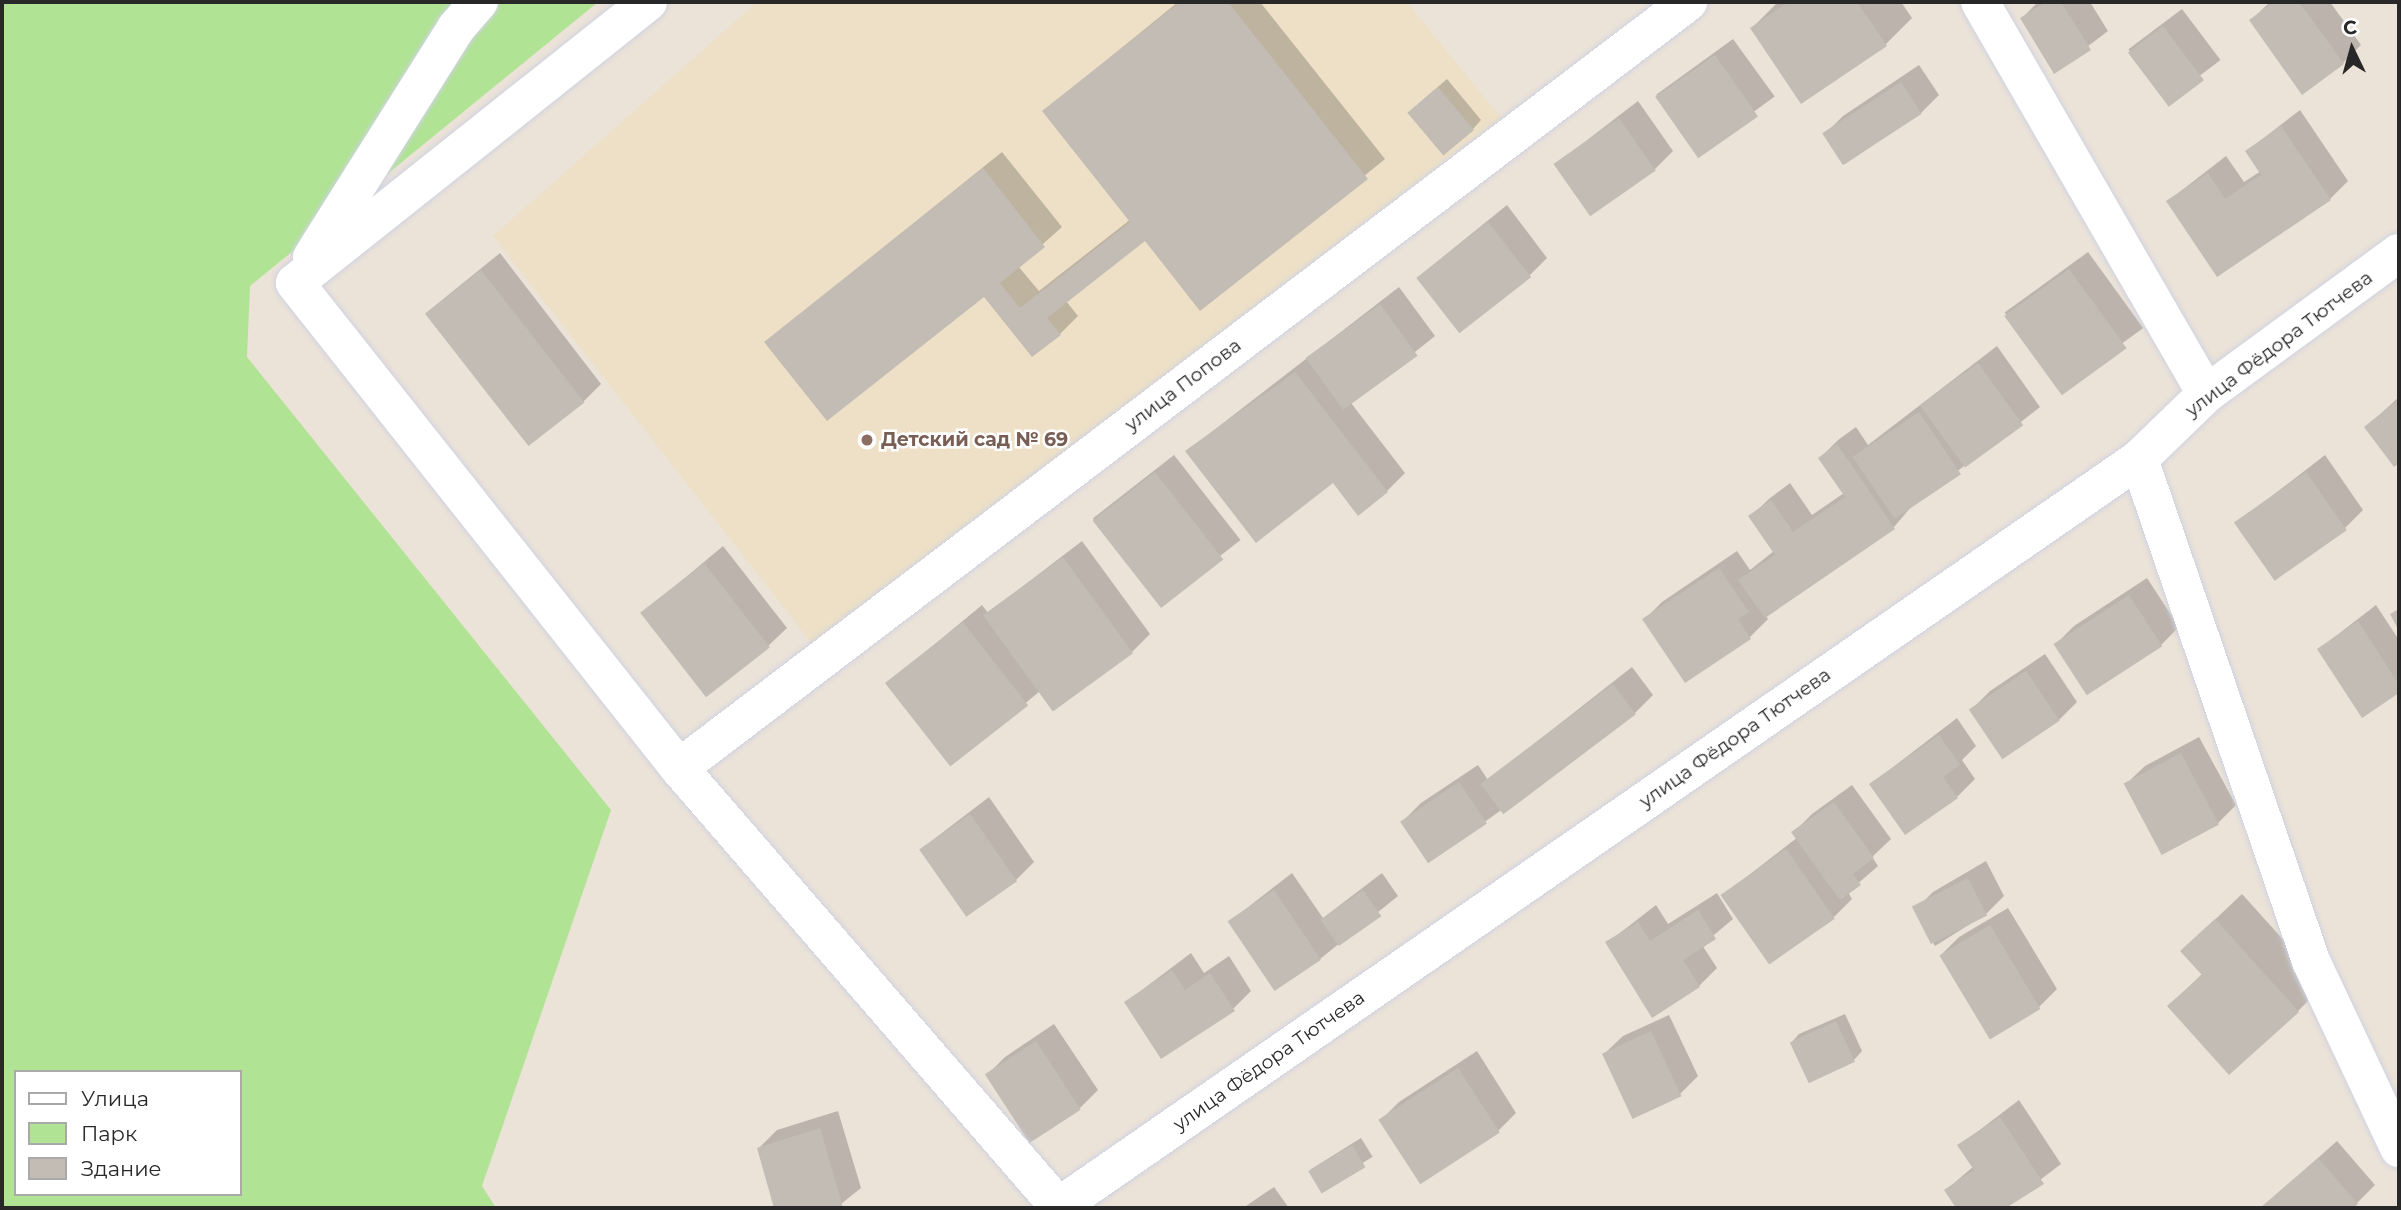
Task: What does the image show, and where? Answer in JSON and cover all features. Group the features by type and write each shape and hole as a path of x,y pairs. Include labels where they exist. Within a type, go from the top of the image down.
{"street":[{"path":"295,283 456,28 480,2"},
{"path":"295,283 648,2"},
{"name":"улица Попова","path":"679,768 1688,2"},
{"path":"1980,2 2206,394"},
{"name":"улица Фёдора Тютчева","path":"1059,1207 2139,458 2206,394 2399,253"},
{"path":"295,283 679,768 1059,1207"},
{"path":"2139,458 2311,961 2399,1149"}],"shaded area":[{"name":"Детский сад № 69","path":"757,2 1407,2 1501,118 813,645 493,236"}],"green space":[{"path":"2,2 598,2 250,286 247,357 611,810 482,1186 496,1208 2,1208"}],"building":[{"path":"1180,2 1228,2 1368,179 1200,311 1145,241 1047,318 1061,335 1032,357 984,297 827,421 764,342 983,168 1045,247 1000,283 1020,308 1130,222 1042,111"},
{"path":"1789,2 1857,2 1887,46 1801,104 1750,28"},
{"path":"2046,2 2061,2 2091,50 2054,74 2020,18"},
{"path":"2274,2 2299,2 2344,64 2302,95 2249,20"},
{"path":"2163,26 2204,80 2169,107 2128,52"},
{"path":"1715,55 1758,116 1698,158 1655,97"},
{"path":"1901,82 1922,114 1843,165 1822,133"},
{"path":"1438,87 1474,130 1443,156 1407,113"},
{"path":"1619,118 1656,170 1590,216 1553,164"},
{"path":"2281,126 2331,200 2217,277 2166,201 2208,173 2225,199 2261,175 2245,151"},
{"path":"1488,222 1531,277 1459,333 1416,278"},
{"path":"2069,269 2127,348 2062,395 2004,316"},
{"path":"481,270 584,402 528,446 425,314"},
{"path":"1380,304 1418,356 1343,410 1306,358"},
{"path":"1978,363 2023,425 1965,468 1920,405"},
{"path":"1295,372 1388,492 1358,516 1333,483 1256,543 1185,451"},
{"path":"2399,399 2399,463 2394,467 2364,427"},
{"path":"1919,412 1961,474 1895,519 1853,457"},
{"path":"1837,444 1895,529 1765,618 1738,580 1775,555 1748,516 1771,500 1793,532 1845,497 1818,458"},
{"path":"1155,472 1223,559 1161,608 1093,521"},
{"path":"2306,472 2347,530 2275,581 2234,522"},
{"path":"1063,557 1133,653 1053,711 983,615"},
{"path":"704,563 770,647 706,697 640,613"},
{"path":"1719,568 1749,612 1738,619 1751,639 1685,683 1642,619"},
{"path":"2129,595 2162,646 2087,695 2054,644"},
{"path":"2399,609 2399,631 2390,614"},
{"path":"2358,621 2399,685 2399,693 2362,718 2317,649"},
{"path":"963,622 1028,706 950,766 885,683"},
{"path":"2026,671 2060,721 2002,759 1969,710"},
{"path":"1613,684 1636,714 1503,814 1480,784"},
{"path":"1939,735 1960,765 1943,777 1958,798 1905,835 1869,784"},
{"path":"2181,753 2219,825 2162,855 2124,784"},
{"path":"1459,782 1487,823 1428,863 1400,822"},
{"path":"1834,802 1874,858 1853,874 1861,885 1840,900 1791,832"},
{"path":"970,814 1017,881 966,917 919,850"},
{"path":"1786,849 1835,919 1769,965 1720,895"},
{"path":"1968,878 1987,915 1931,944 1912,907"},
{"path":"1274,890 1321,960 1275,991 1228,921"},
{"path":"1363,890 1381,916 1339,946 1320,920"},
{"path":"1698,910 1716,939 1683,960 1700,987 1652,1018 1605,942 1638,922 1650,941"},
{"path":"2215,919 2299,1012 2229,1075 2167,1006 2202,975 2180,951"},
{"path":"1990,925 2040,1009 1990,1039 1939,955"},
{"path":"1172,970 1185,990 1210,973 1235,1011 1161,1059 1124,1002"},
{"path":"1836,1021 1855,1062 1809,1083 1790,1043"},
{"path":"1651,1031 1681,1096 1632,1119 1602,1054"},
{"path":"1036,1041 1081,1110 1030,1143 985,1074"},
{"path":"1458,1068 1500,1133 1420,1184 1378,1120"},
{"path":"2000,1117 2044,1184 2006,1208 1956,1208 1944,1190 1974,1170 1957,1145"},
{"path":"820,1128 843,1208 774,1208 757,1148"},
{"path":"1352,1145 1365,1167 1322,1194 1308,1171"},
{"path":"2318,1158 2358,1204 2353,1208 2260,1208"}],"place":[{"name":"Детский сад № 69","path":"867,440"}]}
